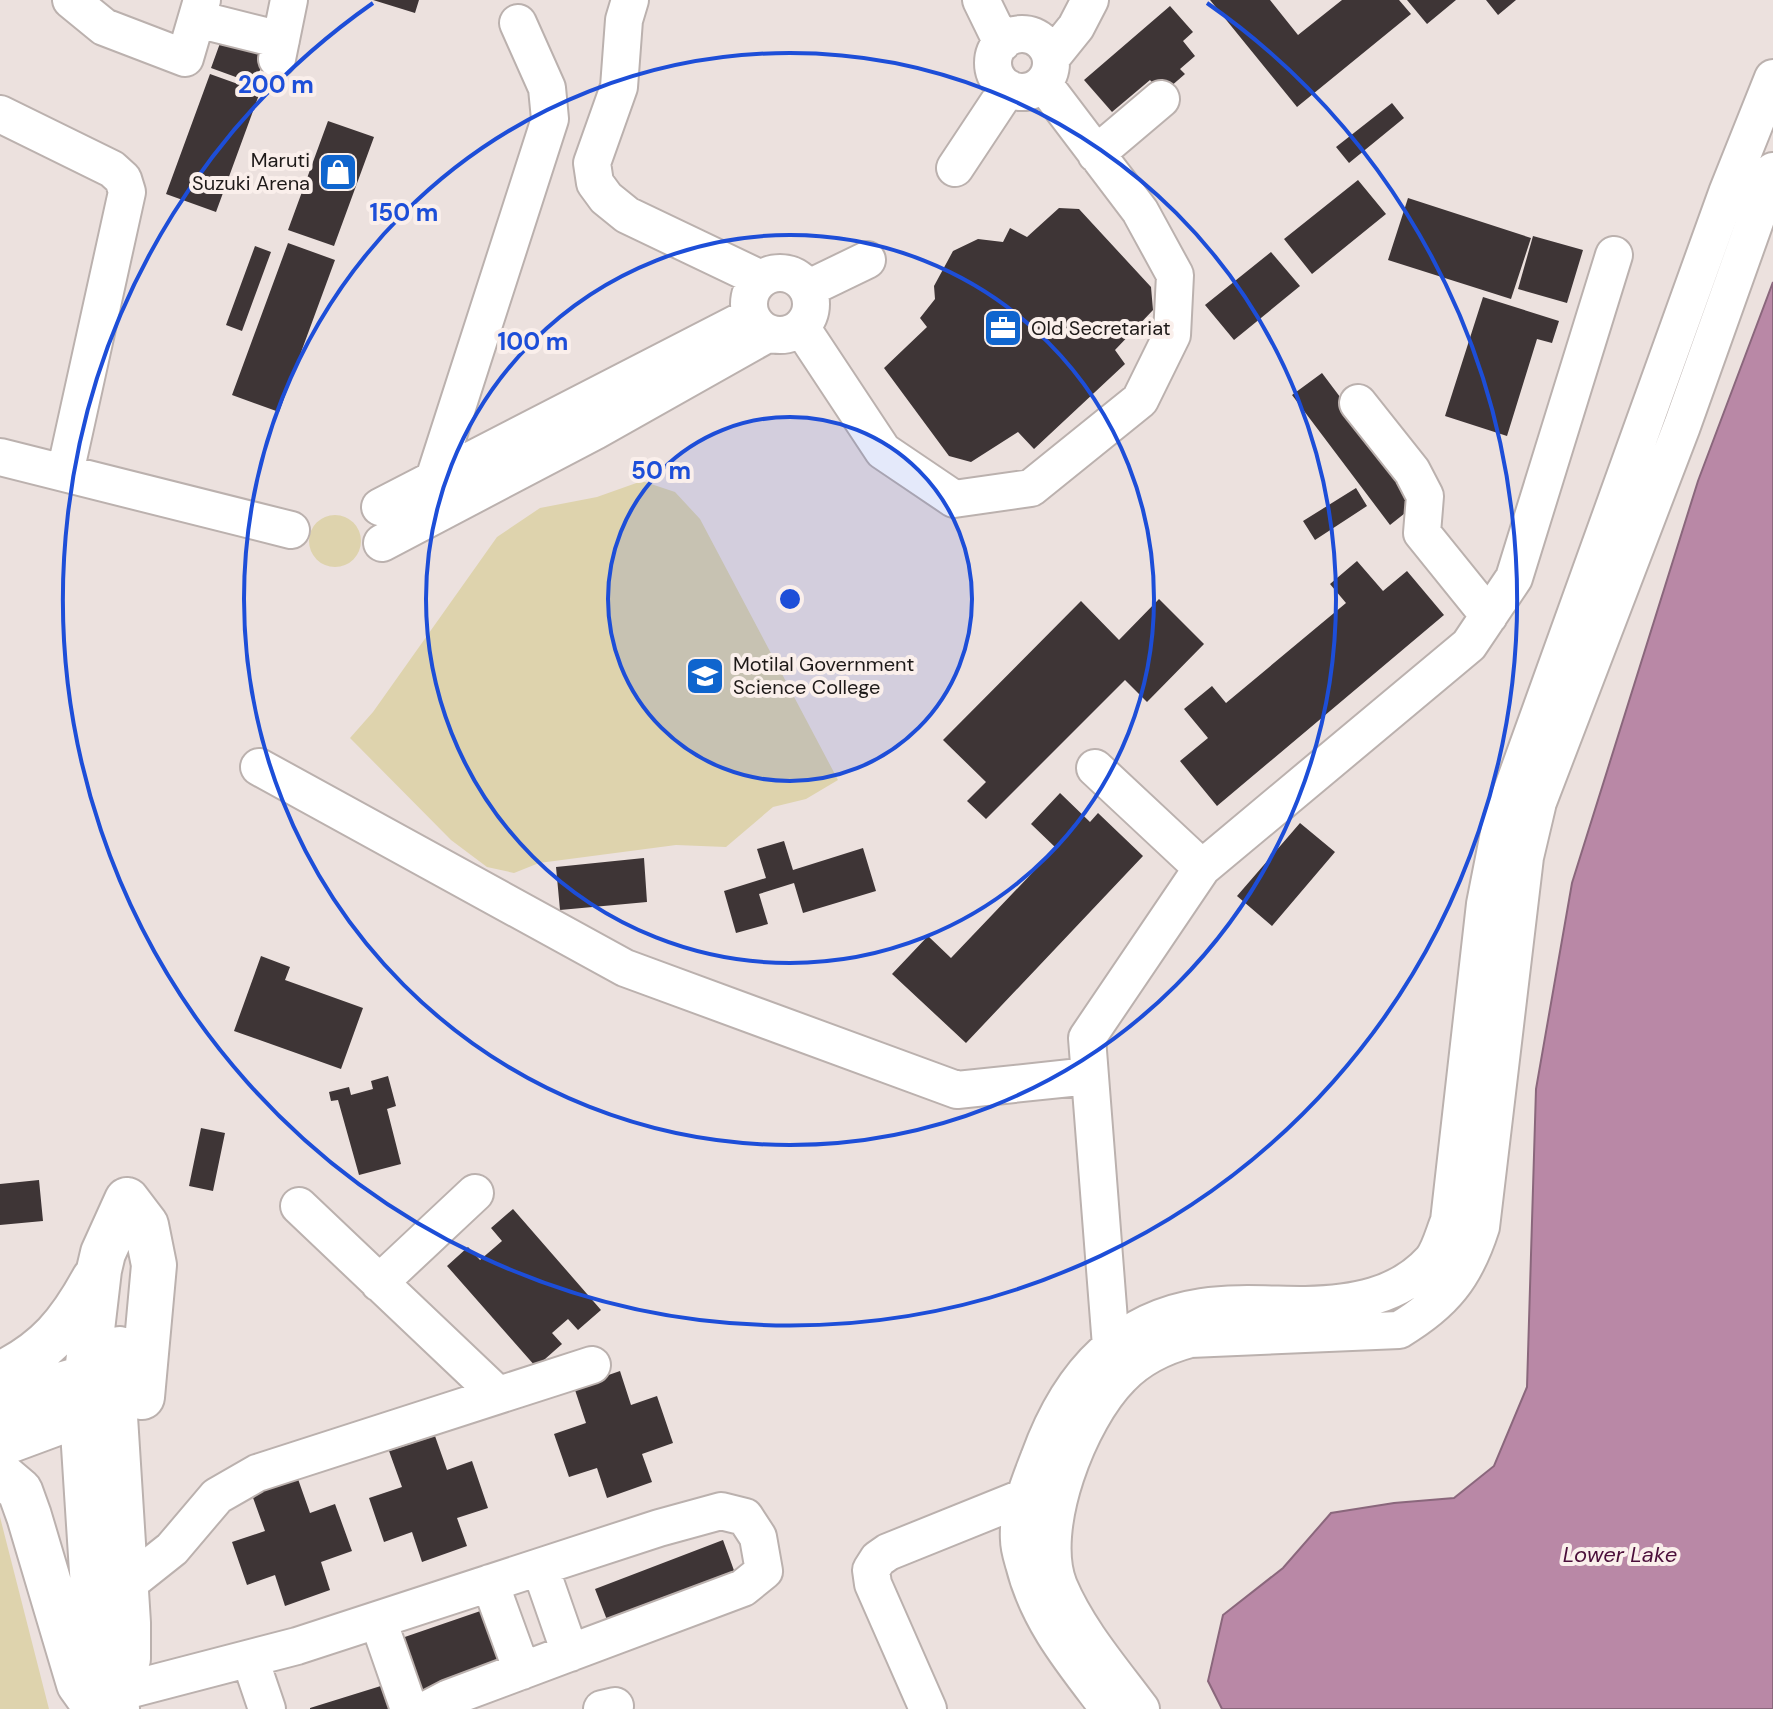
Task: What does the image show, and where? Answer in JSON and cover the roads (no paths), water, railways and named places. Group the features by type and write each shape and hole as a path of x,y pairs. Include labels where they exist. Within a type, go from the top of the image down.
{"main road":[{"path":"116,1705 93,1587 100,1391 99,1270 103,1253 127,1200"},
{"path":"127,1200 131,1257 100,1391 128,1636"},
{"path":"116,1705 142,1552 139,1438 154,1265 146,1225 127,1200"},
{"path":"0,1374 16,1367 50,1343 77,1311 99,1270"},
{"path":"0,1402 100,1391"},
{"path":"0,1444 100,1391"},
{"path":"0,1474 20,1491 79,1684 89,1698 116,1705"}],"street":[{"path":"71,0 104,27 185,58 199,9 279,49 289,0"},
{"path":"630,0 624,20 623,67 619,87 592,163 595,183 606,198 627,215 761,279"},
{"path":"380,507 434,479 773,325 811,309 807,289 800,280 781,272 761,279 749,296 773,325 883,451 954,499 1031,488 1140,400 1172,335 1175,275 1140,211 1035,67 1025,34 1015,35 1002,43 981,0"},
{"path":"1035,67 1062,0"},
{"path":"955,168 1035,67 1076,27 1090,0"},
{"path":"434,479 550,119 547,88 518,23"},
{"path":"1109,1709 1050,1630 1037,1606 1019,1540 1024,1499 1051,1424 1081,1375 1111,1346 1153,1321 1205,1306 1342,1304 1379,1295 1408,1281 1434,1257 1449,1221 1485,904 1502,818 1727,193 1773,78"},
{"path":"1096,154 1161,99"},
{"path":"0,114 112,169 123,179 127,192 65,473"},
{"path":"1141,1709 1081,1628 1058,1584 1051,1538 1055,1509 1081,1439 1113,1387 1140,1360 1165,1346 1190,1339 1399,1330 1440,1302 1473,1254 1481,1227 1525,857 1538,802 1682,426 1773,171"},
{"path":"1111,1346 1087,1038 1202,868 1469,645 1489,616 1514,578 1614,255"},
{"path":"807,289 867,260"},
{"path":"382,543 595,431 773,325"},
{"path":"1358,403 1412,471 1425,496 1422,533 1489,616"},
{"path":"0,457 291,530"},
{"path":"259,767 640,974 957,1090 1089,1076"},
{"path":"1095,768 1202,868"},
{"path":"379,1283 475,1193"},
{"path":"299,1206 497,1394"},
{"path":"138,1576 172,1549 217,1496 257,1473 592,1365"},
{"path":"928,1709 873,1584 871,1570 878,1559 888,1552 1064,1481"},
{"path":"116,1705 250,1659 721,1511 745,1517 758,1537 764,1571 743,1588 428,1709"},
{"path":"540,1567 570,1653"},
{"path":"490,1583 522,1671"},
{"path":"378,1620 409,1709"},
{"path":"250,1659 267,1709"}],"water":[{"name":"Lower Lake","path":"1773,282 1773,1709 1222,1709 1208,1681 1223,1615 1283,1568 1331,1513 1454,1498 1494,1466 1527,1387 1536,1089 1572,883 1698,481"}],"place":[{"name":"Maruti Suzuki Arena","path":"338,172"},
{"name":"Old Secretariat","path":"1003,328"},
{"name":"Motilal Government Science College","path":"705,676"}]}
